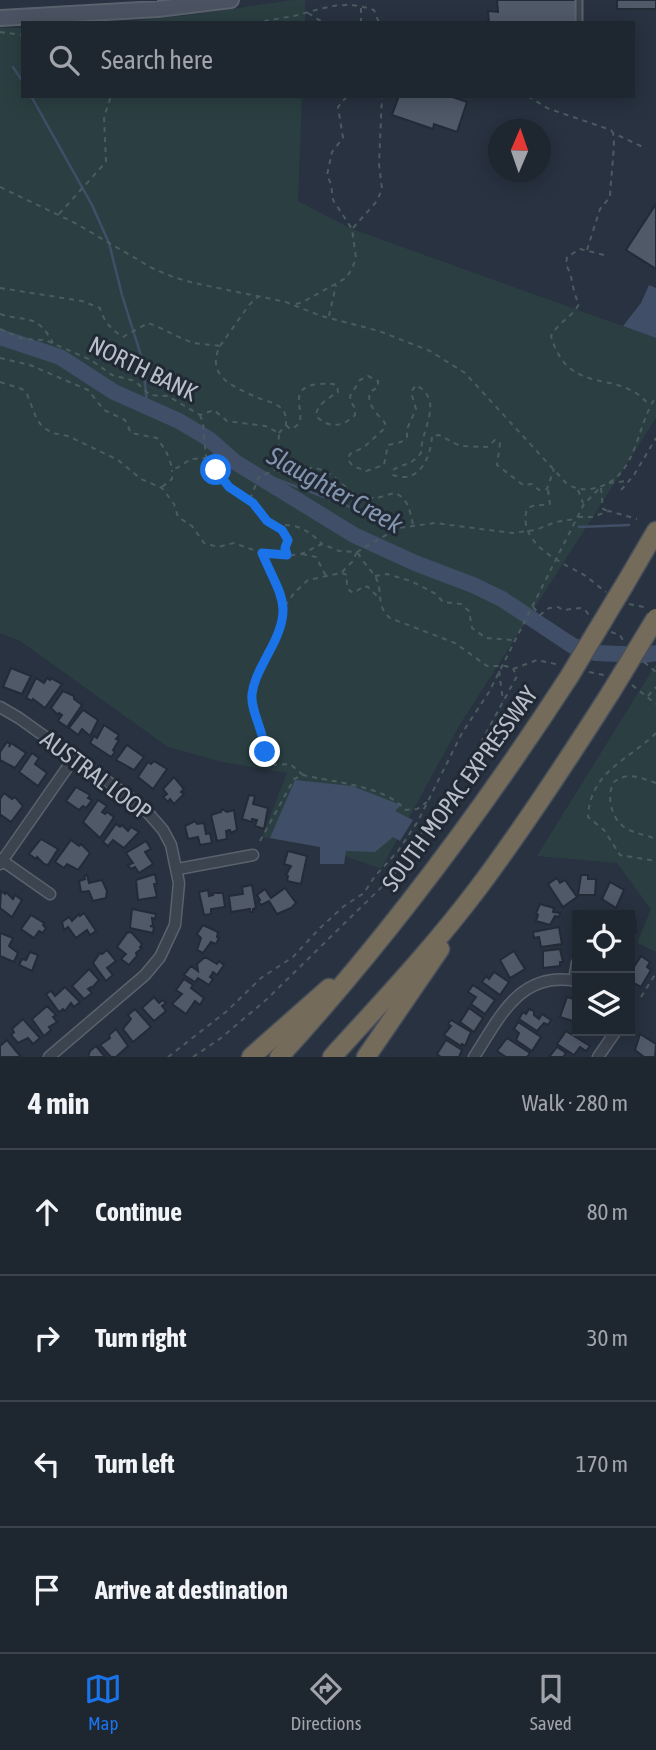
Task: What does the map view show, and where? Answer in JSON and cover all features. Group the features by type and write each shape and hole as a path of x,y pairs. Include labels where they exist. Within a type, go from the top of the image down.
{"highway":[{"name":"SOUTH MOPAC EXPRESSWAY","path":"279,1057 326,1006 470,824 569,677 656,531"},
{"path":"366,1057 452,931 477,889 571,755 656,618"},
{"path":"332,1057 477,889"},
{"path":"251,1057 370,951"}],"main road":[{"path":"0,18 158,9 231,0"}],"street":[{"name":"AUSTRAL LOOP","path":"0,707 133,798 154,819 171,845 178,869 177,915 160,957 145,975 49,1057"},
{"path":"50,894 1,861 74,758"},
{"path":"178,869 253,855"},
{"path":"474,1057 505,1009 522,991 546,982 572,981"},
{"path":"598,1057 613,1036"}],"lane":[{"path":"579,0 579,21"}],"path":[{"path":"264,21 307,12 337,2 361,5 374,10 378,21"},
{"path":"361,5 361,21"},
{"path":"307,12 321,21"},
{"path":"0,32 21,35"},
{"path":"58,215 106,162 104,117 110,98"},
{"path":"293,304 303,302 337,284 352,270 356,258 352,229 333,200 327,175 332,152 343,138 337,114 338,107 345,98"},
{"path":"352,229 377,201 382,189 379,164 382,98"},
{"path":"531,98 547,108 611,130 645,148"},
{"path":"587,250 600,209 610,197 616,139 613,133"},
{"path":"0,187 173,277 194,284 293,304 328,318 379,331 430,351 465,373 567,484 578,490 630,481"},
{"path":"604,255 580,249 567,257 571,290 579,304 574,314 559,322 551,336 555,352 575,374 588,380 627,388 641,396 650,406"},
{"path":"328,318 337,284"},
{"path":"0,288 82,301 100,308 111,329 123,337 148,323 187,340 220,346"},
{"path":"259,296 249,305 220,346 215,355 215,366 220,377 258,398 275,403 285,413 286,425 290,429 299,424 301,417 298,395 302,389 313,385 337,385 338,392 327,399 316,411 316,416 323,424 338,426 355,415 350,396 356,385 368,376 373,377 378,381 378,387 370,392 368,398 385,423 385,428 364,447 350,454 348,460 353,466 366,471 376,469 384,465 388,445 401,442 407,437 407,429 416,409 411,392 416,385 431,402 431,415 421,442 421,453 410,465 395,468 393,475 412,475 430,456 432,436 439,435 460,446 487,447 495,440 500,443 497,465 523,485 531,484 539,490 547,489"},
{"path":"0,314 27,318 39,324 46,330 54,345"},
{"name":"NORTH BANK","path":"0,329 23,339 45,340 91,360 112,375 135,381 150,395 168,396 200,415 214,410 227,421 265,426 279,433"},
{"path":"0,358 30,365 88,390 104,410 125,420 131,433 157,438 172,467 172,479 162,488"},
{"path":"0,382 22,389 27,394 43,428 68,436 118,460 141,480 162,488 174,504 178,517 192,526 204,543 218,547 234,543 262,553 316,557 322,573 327,577"},
{"path":"608,484 620,474 632,456 650,406 656,397"},
{"path":"200,415 206,458 232,489 253,503"},
{"path":"250,499 259,477 275,470 279,433 286,425"},
{"path":"621,490 630,481 656,438"},
{"path":"278,450 286,469 293,475 301,470 314,468 332,476 352,492 372,499 396,493 402,496 408,504 414,526"},
{"path":"172,467 177,468 191,458 206,458"},
{"path":"554,469 547,489 550,504 527,509 525,515 530,531 540,549 600,588"},
{"path":"168,1057 228,1011 261,978 293,957 344,906 365,892 375,876 398,851 428,802 462,733 489,692 583,504 601,487"},
{"path":"601,487 603,509 637,519"},
{"path":"578,490 583,504"},
{"path":"245,498 250,499 260,514 282,530 288,540 285,548 287,555"},
{"path":"274,525 295,524 322,544 339,551 357,552 365,550 392,530 414,526 435,523 499,533 530,531 555,522 592,517 609,511"},
{"path":"363,516 392,530"},
{"path":"301,554 322,544"},
{"path":"284,607 308,579 341,573 357,552"},
{"path":"357,552 379,585 378,597"},
{"path":"262,553 280,591 284,607 282,625 255,679 252,700 267,759 275,765 290,764 303,775 342,785 363,787 394,800 405,810 417,809 428,802"},
{"path":"341,573 346,575 350,592 368,587 378,597 384,613 390,618 454,643 487,666 501,665"},
{"path":"374,576 387,574 411,581 436,594 443,601 461,604 469,611 472,628 486,638 514,640"},
{"path":"193,1057 221,1038 267,999 394,875 479,746 517,676 513,669"},
{"path":"499,670 503,702"},
{"path":"628,684 635,686 656,704"},
{"path":"647,697 656,687"},
{"path":"656,733 606,773 589,801 588,817 604,830 620,855 656,861"},
{"path":"260,841 294,779 303,775"},
{"path":"656,783 624,776 614,782 610,798 621,824 632,831 656,839"},
{"path":"640,997 656,973"}],"green space":[{"path":"305,0 305,21 133,21"},
{"path":"0,28 21,28 21,98 302,98 298,201 352,229 656,338 656,418 459,726 381,869 321,847 262,837 287,773 222,762 168,747 20,641 0,633"},
{"path":"656,664 656,952 637,943 651,909 617,863 537,856"}],"water":[{"path":"649,285 656,288 656,338 623,326 641,303"},
{"path":"295,780 352,786 401,805 395,811 413,820 400,841 393,837 375,852 346,851 344,864 320,864 320,847 270,838"}],"building":[{"path":"497,0 578,0 578,21 489,21 488,11 498,12"},
{"path":"617,0 656,0 656,9 617,9"},
{"path":"398,98 456,98 467,102 457,132 434,124 433,129 392,115"},
{"path":"656,204 656,269 626,250"},
{"path":"11,668 31,676 22,694 3,687"},
{"path":"36,678 44,683 47,678 51,678 62,684 45,708 33,699 32,701 26,698"},
{"path":"63,691 74,696 82,705 67,727 58,721 62,715 58,715 51,708"},
{"path":"83,710 98,720 90,736 82,729 78,735 69,728"},
{"path":"104,725 119,735 111,757 90,743 94,736 97,738"},
{"path":"7,742 9,747 11,743 26,753 15,768 0,760 0,752"},
{"path":"127,745 144,757 134,770 116,760"},
{"path":"32,753 39,758 35,764 47,773 38,786 19,772"},
{"path":"154,761 167,769 153,789 138,777 148,762 151,764"},
{"path":"174,777 184,789 181,792 184,794 174,804 163,797 167,794 163,789"},
{"path":"76,787 90,795 88,798 92,800 86,808 83,806 79,810 66,801"},
{"path":"4,793 12,799 15,797 23,806 11,822 1,815 0,817 0,799"},
{"path":"249,795 255,796 253,804 268,808 264,829 255,826 257,820 252,819 252,822 242,819"},
{"path":"98,800 107,806 102,812 114,817 100,838 83,822"},
{"path":"222,809 227,812 234,810 237,830 231,833 230,830 226,831 227,839 217,841 211,815 221,812"},
{"path":"195,821 197,824 204,823 206,834 210,833 212,843 200,845 198,837 188,839 185,826"},
{"path":"116,824 120,827 122,825 128,831 131,827 139,832 124,848 113,840 108,846 103,842"},
{"path":"41,839 58,849 48,865 29,854"},
{"path":"71,840 79,846 81,844 90,853 78,870 67,864 64,868 55,862"},
{"path":"146,841 151,849 145,852 153,864 139,873 135,867 131,869 128,865 133,863 126,853"},
{"path":"288,851 307,856 301,884 287,881 286,875 291,866 284,864"},
{"path":"155,874 157,897 138,900 136,880"},
{"path":"87,875 89,883 102,880 107,891 106,898 93,901 89,891 81,892 79,881"},
{"path":"581,875 596,879 595,895 578,895"},
{"path":"557,878 560,883 565,880 577,897 563,907 548,884"},
{"path":"610,882 624,890 616,908 602,899"},
{"path":"252,885 256,908 253,912 250,912 250,909 231,912 229,896 243,894 242,887"},
{"path":"285,888 296,903 291,908 277,914 269,901 261,905 258,901 260,900 257,895 265,889 271,898"},
{"path":"208,890 209,896 213,895 212,893 223,893 225,907 211,909 211,914 204,915 199,892"},
{"path":"1,891 13,899 15,895 22,900 12,917 0,908"},
{"path":"540,904 560,913 550,925 536,921"},
{"path":"132,909 156,914 155,919 152,918 153,926 150,926 154,927 153,933 130,928"},
{"path":"84,913 96,931 90,935 87,930 76,938 68,927 64,930 62,922 69,917 72,921"},
{"path":"31,915 44,923 46,928 43,933 39,931 34,938 21,929"},
{"path":"203,925 218,932 219,938 216,944 211,942 203,953 197,950 201,938 197,934"},
{"path":"559,927 562,944 541,947 539,937 534,938 533,932"},
{"path":"131,932 142,944 142,948 129,965 121,959 126,954 117,947 127,933"},
{"path":"0,933 13,938 9,946 18,953 14,962 0,956"},
{"path":"560,949 563,962 560,962 560,966 543,968 543,951"},
{"path":"107,950 116,961 107,968 113,975 106,981 93,963 100,953"},
{"path":"514,951 525,969 510,978 500,960"},
{"path":"30,952 38,955 32,971 19,965 22,959 26,960"},
{"path":"641,956 650,962 647,967 651,970 641,987 635,984 635,965"},
{"path":"205,957 224,965 217,975 213,972 209,985 198,978 195,982 184,975 191,966 198,971 197,964"},
{"path":"89,969 99,980 88,989 92,993 84,999 72,986"},
{"path":"494,972 509,982 500,995 482,982 486,976 489,979"},
{"path":"184,979 204,998 200,1005 195,1001 186,1014 172,1004 182,994 176,990"},
{"path":"473,985 495,1000 485,1014 471,1004 476,997 468,992"},
{"path":"65,987 80,1002 74,1007 71,1003 65,1011 63,1009 59,1012 46,994 51,991 55,996"},
{"path":"154,997 159,1003 163,1000 166,1003 162,1006 166,1011 154,1021 142,1008"},
{"path":"567,997 572,998 572,1021 560,1017"},
{"path":"47,1006 56,1015 53,1017 57,1022 49,1027 51,1030 44,1036 32,1019"},
{"path":"469,1008 483,1018 474,1032 460,1022"},
{"path":"135,1009 151,1027 133,1042 123,1029 131,1019 128,1015"},
{"path":"529,1009 534,1011 534,1015 539,1019 542,1014 551,1020 548,1025 544,1023 537,1031 519,1019 523,1012 526,1014"},
{"path":"23,1019 40,1038 33,1044 28,1038 18,1043 11,1035 14,1032 12,1029"},
{"path":"451,1020 471,1032 465,1046 444,1035 451,1026 448,1024"},
{"path":"518,1022 541,1037 532,1051 516,1040 519,1033 514,1029"},
{"path":"116,1029 128,1046 116,1057 111,1057 100,1045 110,1038 109,1035"},
{"path":"566,1031 590,1046 586,1051 580,1047 574,1055 557,1044"},
{"path":"640,1034 656,1044 655,1057 644,1057 635,1050"},
{"path":"507,1038 530,1053 527,1057 506,1057 497,1051"},
{"path":"7,1040 21,1057 0,1057 0,1046"},
{"path":"446,1040 462,1050 459,1057 441,1057 437,1054"},
{"path":"96,1046 105,1057 88,1057"},
{"path":"557,1047 566,1053 563,1057 549,1057"}],"waterway":[{"path":"13,67 21,79"},
{"path":"32,98 92,205 109,243 143,362 147,405"},
{"name":"Slaughter Creek","path":"0,337 60,357 114,392 179,421 209,439 235,462 354,535 502,599 573,646 596,653 656,653"},
{"path":"265,481 271,477 361,511"},
{"path":"579,527 629,525"}],"route":[{"path":"216,470 229,487 253,503 267,521 282,530 288,540 285,548 287,555 262,553 274,575 284,607 282,625 255,679 252,692 265,752"}]}
